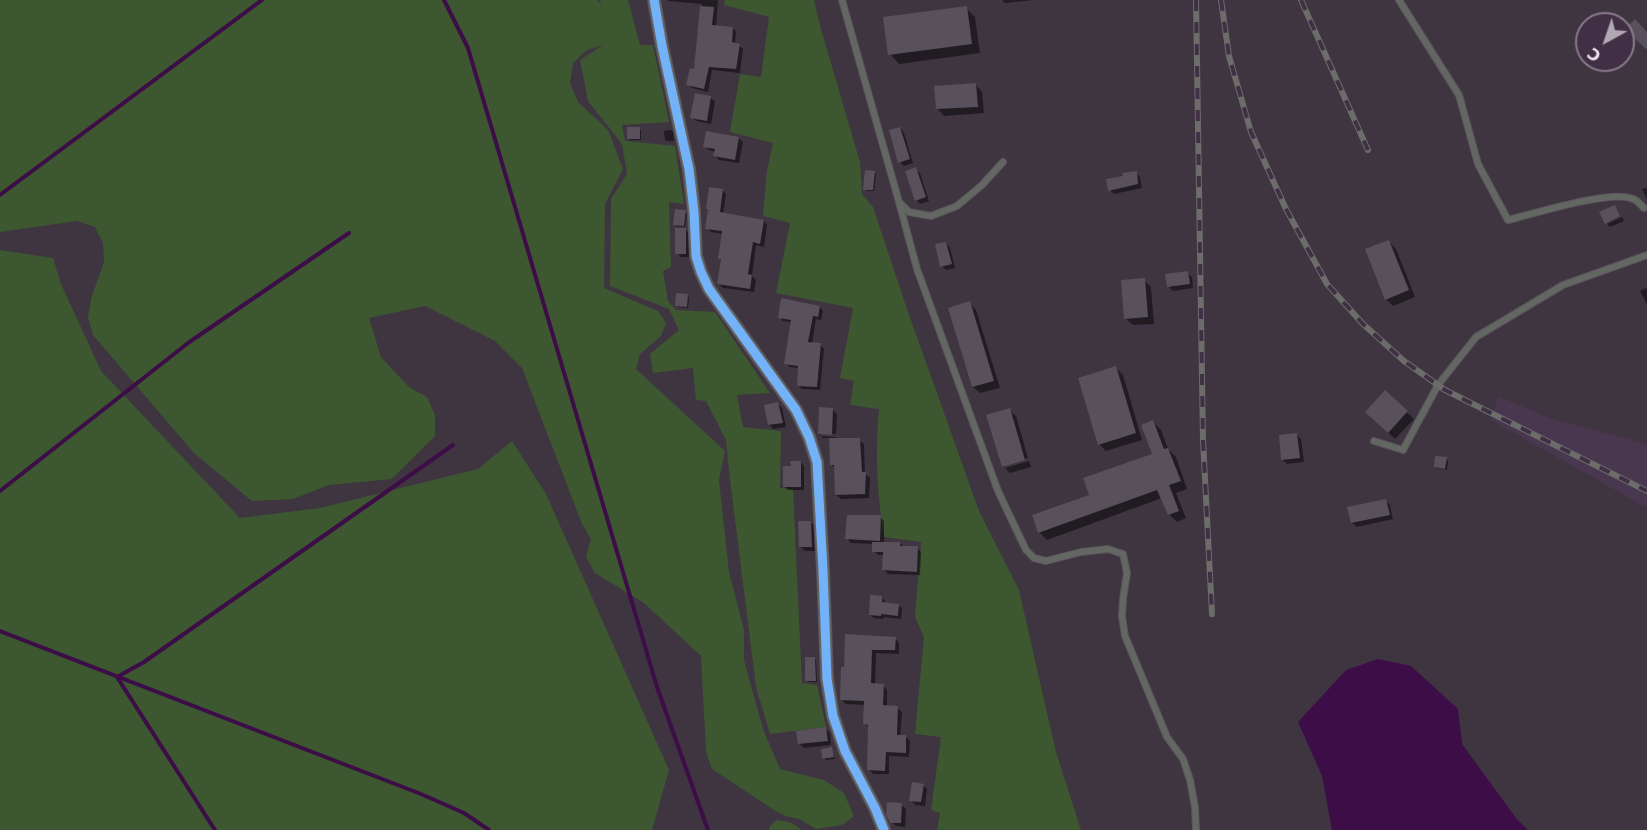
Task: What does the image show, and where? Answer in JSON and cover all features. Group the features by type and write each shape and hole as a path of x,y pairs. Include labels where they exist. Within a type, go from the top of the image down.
{"street":[{"path":"654,0 689,169 696,256 701,272 709,289 796,410 809,437 817,462 827,679 833,716 845,751 884,830"}],"lane":[{"path":"842,0 916,269 998,491 1026,550 1034,558 1046,561 1081,552 1108,549 1123,554 1127,573 1122,616 1125,636 1167,737 1183,759 1195,807 1196,830"},
{"path":"1399,0 1459,95 1478,164 1508,220 1615,195 1634,199 1644,208"},
{"path":"899,202 909,212 931,216 957,206 982,185 1003,162"},
{"path":"1374,441 1402,450 1438,385 1476,337 1563,285 1647,255"}],"shaded area":[{"path":"1498,396 1552,419 1647,444 1647,508 1491,420"},
{"path":"1378,659 1411,666 1458,709 1462,744 1516,818 1528,830 1332,830 1322,776 1298,722 1346,670"}],"green space":[{"path":"0,0 597,0 601,4 600,0 628,0 640,45 653,45 669,122 622,125 625,141 675,146 684,204 669,202 671,267 663,271 668,301 676,310 715,312 770,393 737,395 743,427 781,431 780,488 793,489 802,683 817,685 826,727 770,734 756,687 726,440 706,401 696,400 693,368 653,373 650,354 679,330 669,309 610,286 611,199 627,174 622,144 588,101 580,60 603,45 587,50 573,63 570,83 578,102 608,130 623,169 605,204 604,288 658,311 666,323 661,336 640,354 636,369 725,451 719,480 729,572 744,630 744,660 763,729 780,769 824,780 844,793 854,816 842,825 816,829 799,819 785,816 774,810 712,769 706,752 701,656 644,603 595,573 586,557 591,539 582,524 522,368 495,341 425,306 369,318 381,357 409,387 427,397 435,415 435,436 392,479 329,485 293,499 252,501 194,453 93,335 88,318 91,299 104,262 103,243 95,227 77,221 0,232"},
{"path":"725,0 814,0 860,162 862,194 873,207 979,511 1019,590 1056,752 1081,830 937,830 940,813 931,810 941,737 915,734 924,637 915,617 921,542 884,537 877,473 879,409 850,405 854,381 840,378 853,308 776,293 790,223 763,216 767,171 773,143 730,132 740,74 761,77 769,17 724,5"},
{"path":"0,250 53,258 61,284 101,371 240,518 320,508 478,469 512,441 546,494 669,770 652,830 0,830"},
{"path":"777,820 790,823 801,830 769,830"}],"building":[{"path":"700,6 714,7 712,25 733,27 732,42 740,44 736,69 709,67 704,89 686,85 690,68 694,69"},
{"path":"967,6 972,44 888,55 883,17"},
{"path":"1635,19 1647,32 1647,50 1635,39"},
{"path":"976,83 978,107 936,109 934,86"},
{"path":"695,93 711,96 707,121 690,118"},
{"path":"627,127 640,127 640,139 627,139"},
{"path":"900,127 910,159 898,163 889,130"},
{"path":"706,131 739,137 735,160 713,156 715,149 703,147"},
{"path":"916,167 926,197 915,201 905,171"},
{"path":"865,170 875,171 873,190 863,190"},
{"path":"1137,171 1138,184 1108,191 1106,179 1123,176 1122,173"},
{"path":"709,187 723,189 720,212 764,220 760,244 753,242 748,274 752,275 750,289 717,284 722,231 705,229"},
{"path":"1615,205 1620,216 1605,224 1599,212"},
{"path":"675,209 686,210 684,226 673,225"},
{"path":"675,228 686,228 686,254 675,254"},
{"path":"1389,240 1409,290 1385,300 1365,249"},
{"path":"946,242 952,264 940,267 935,244"},
{"path":"1188,271 1190,284 1167,287 1165,274"},
{"path":"1145,278 1148,317 1124,319 1121,280"},
{"path":"676,293 688,294 687,307 675,306"},
{"path":"781,298 820,306 818,317 813,316 808,342 821,343 817,387 797,386 798,366 784,364 791,320 778,318"},
{"path":"970,301 994,381 972,387 948,308"},
{"path":"1116,366 1136,433 1098,445 1078,378"},
{"path":"1385,390 1408,411 1388,433 1365,412"},
{"path":"778,402 783,423 768,425 764,405"},
{"path":"819,407 833,408 832,435 818,434"},
{"path":"1010,408 1025,460 1002,467 986,415"},
{"path":"1153,420 1164,449 1168,448 1181,481 1169,485 1179,511 1168,515 1157,490 1038,533 1032,515 1089,495 1083,478 1152,454 1141,425"},
{"path":"1297,433 1300,458 1281,460 1279,435"},
{"path":"829,438 860,438 862,472 866,472 865,494 835,495 834,465 830,465"},
{"path":"1435,456 1447,457 1445,469 1434,467"},
{"path":"790,461 801,461 801,487 783,487 783,466 791,466"},
{"path":"1386,499 1390,515 1351,523 1347,507"},
{"path":"847,515 881,515 880,541 845,539"},
{"path":"798,521 811,521 812,547 799,547"},
{"path":"872,542 900,542 900,546 918,546 917,572 882,570 883,552 872,552"},
{"path":"870,595 882,596 882,602 899,604 898,616 869,615"},
{"path":"845,634 896,637 895,650 872,650 871,683 884,684 883,705 898,706 897,735 906,735 906,753 886,752 885,771 867,770 868,725 863,724 864,701 840,700"},
{"path":"805,657 815,657 816,681 805,681"},
{"path":"826,727 828,741 798,744 796,731"},
{"path":"832,747 834,757 822,759 821,749"},
{"path":"912,782 924,784 921,802 909,801"},
{"path":"887,802 902,803 901,823 890,823 886,814"}],"waterway":[{"path":"0,195 262,0"},
{"path":"444,0 468,48 657,687 708,830"},
{"path":"0,491 188,343 349,233"},
{"path":"215,830 117,677 144,662 453,445"},
{"path":"0,631 421,794 464,813 489,830"}],"railway":[{"path":"1196,0 1203,440 1212,614"},
{"path":"1221,0 1229,56 1251,132 1286,209 1327,284 1363,324 1404,361 1445,390 1647,491"},
{"path":"1301,0 1368,150"}],"cycle path":[{"path":"654,0 689,169 696,256 701,272 709,289 796,410 809,437 817,462 827,679 833,716 845,751 884,830"}]}
